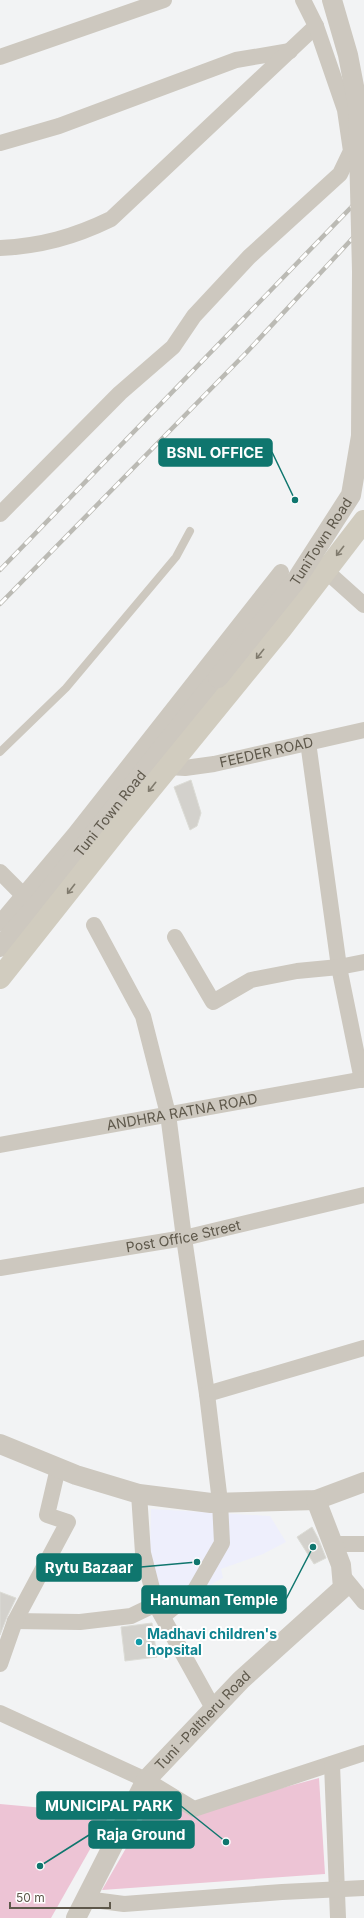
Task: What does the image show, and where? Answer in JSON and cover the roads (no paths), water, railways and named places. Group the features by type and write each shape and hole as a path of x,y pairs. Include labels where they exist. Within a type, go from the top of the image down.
{"main road":[{"path":"0,978 168,767 281,630 364,520"}],"street":[{"path":"0,57 164,0"},
{"path":"0,514 120,392 173,347 194,316 249,257 340,174 351,151 345,110 316,26 302,0"},
{"name":"TuniTown Road","path":"218,678 295,582 351,495 362,436 362,271 358,107 348,55 332,0"},
{"path":"1,243 44,244 83,232 111,219 316,26"},
{"path":"0,143 59,126 236,60 290,51"},
{"path":"326,570 364,605"},
{"path":"0,923 74,835 281,572"},
{"name":"Tuni Town Road","path":"0,947 42,898 218,678"},
{"name":"FEEDER ROAD","path":"168,767 185,768 214,764 286,749 308,742 364,730"},
{"path":"308,742 338,967 363,1079"},
{"path":"0,872 23,895"},
{"path":"15,1621 80,1622 131,1616 159,1610 195,1590 222,1542 220,1502 207,1394 184,1238 168,1114 143,1016 94,925"},
{"path":"175,937 213,1002 251,980 297,971 338,967 364,962"},
{"name":"ANDHRA RATNA ROAD","path":"0,1145 363,1079"},
{"name":"Post Office Street","path":"0,1268 184,1238 364,1195"},
{"path":"207,1394 364,1348"},
{"path":"0,1444 58,1468 139,1494 220,1502 316,1500 364,1482"},
{"path":"0,1664 15,1621 68,1522 47,1515 58,1468"},
{"path":"139,1494 143,1553 159,1610 213,1708"},
{"name":"Tuni -Paltheru Road","path":"76,1918 146,1780 241,1680 343,1588 341,1565 316,1500"},
{"path":"333,1544 364,1544"},
{"path":"342,1575 364,1602"},
{"path":"0,1713 146,1780 194,1809 364,1753"},
{"path":"332,1764 338,1918"},
{"path":"86,1899 124,1904 364,1888"}],"lane":[{"path":"0,752 66,688 176,557 190,531"}],"railway":[{"path":"0,570 364,194"},
{"path":"0,604 246,353 364,226"}],"place":[{"name":"BSNL OFFICE","path":"295,500"},
{"name":"Hanuman Temple","path":"313,1547"},
{"name":"Rytu Bazaar","path":"197,1562"},
{"name":"Madhavi children's hopsital","path":"139,1642"},
{"name":"MUNICIPAL PARK","path":"226,1842"},
{"name":"Raja Ground","path":"40,1866"}]}
